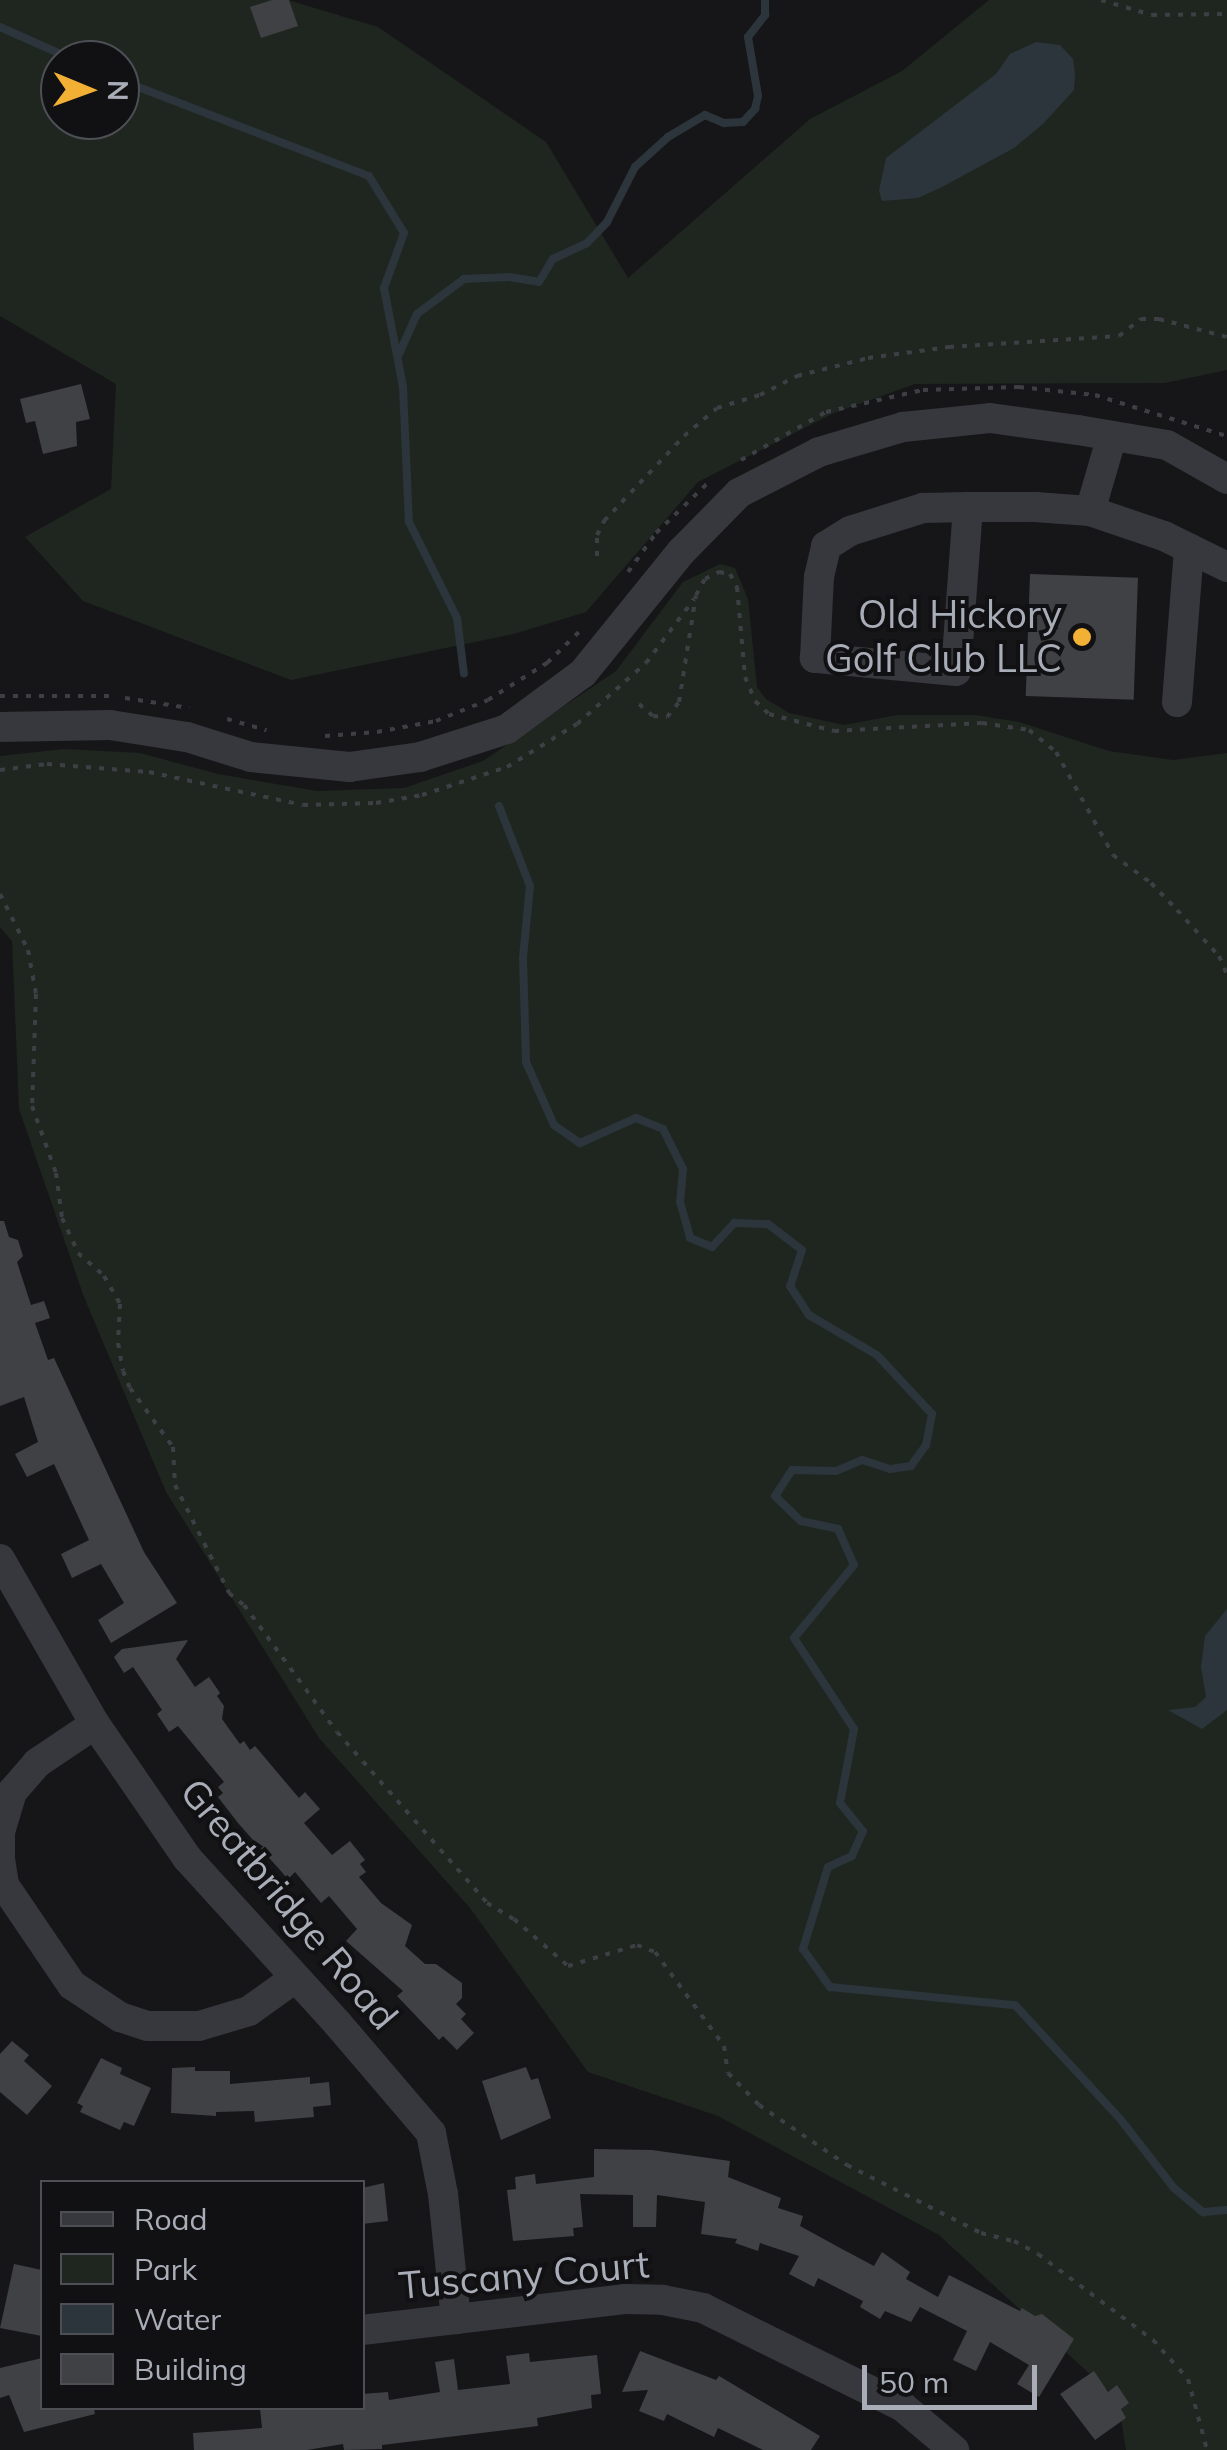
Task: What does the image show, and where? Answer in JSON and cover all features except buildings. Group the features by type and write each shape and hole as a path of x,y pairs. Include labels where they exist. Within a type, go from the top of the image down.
{"street":[{"path":"0,728 110,725 304,765 349,767 420,757 507,729 583,673 681,552 740,493 819,452 903,427 990,418 1112,436 1167,445 1227,479"},
{"path":"1090,511 1112,436"},
{"path":"968,507 956,671 816,658 819,576 826,546 850,531 923,508 968,507 1090,511 1190,548 1227,567"},
{"path":"1176,702 1190,548"},
{"name":"Greatbridge Road","path":"0,1559 95,1724 187,1858 430,2133 443,2194 456,2319"},
{"path":"95,1724 37,1763 12,1792 0,1832 4,1885 72,1985 94,2004 147,2026 199,2026 249,2011 295,1978"},
{"name":"Tuscany Court","path":"365,2330 624,2300 663,2300 702,2308 902,2407 954,2450"}],"path":[{"path":"1101,0 1152,16 1227,14"},
{"path":"597,556 597,535 604,521 684,436 717,408 760,396 797,376 868,358 949,347 1119,336 1141,320 1159,320 1227,337"},
{"path":"735,464 826,412 923,390 1019,387 1095,396 1227,436"},
{"path":"627,573 656,533 719,474"},
{"path":"639,704 653,716 667,717 679,702 696,595 706,579 719,572 730,574 737,588 745,677 755,701 769,714 834,730 868,732 900,726 982,723 1029,730 1056,752 1113,855 1151,883 1219,956 1227,975"},
{"path":"309,734 377,732 436,721 488,700 547,662 592,619"},
{"path":"0,696 93,694 202,712"},
{"path":"217,716 270,730"},
{"path":"0,894 28,950 36,994 32,1106 56,1173 62,1218 78,1253 104,1276 120,1304 118,1343 123,1371 130,1388 173,1448 174,1485 228,1593 244,1605 337,1732 486,1903 514,1919 568,1966 637,1945 655,1952 724,2046 728,2074 758,2105 848,2164 982,2233 1014,2241 1038,2254 1154,2340 1188,2380 1208,2450"}],"green space":[{"path":"0,0 288,0 378,27 546,142 628,278 810,119 902,71 989,0 1227,0 1227,370 1165,383 915,384 834,413 698,482 586,612 514,634 291,680 83,601 25,537 111,489 116,384 0,316"},
{"path":"720,564 735,568 748,599 757,687 766,699 789,713 844,725 897,715 975,715 1019,722 1109,751 1173,760 1227,753 1227,2450 1126,2450 1118,2400 939,2235 718,2116 588,2072 470,1908 319,1738 166,1492 84,1297 19,1109 12,941 0,927 0,756 64,749 140,753 218,774 317,791 404,788 483,761 616,671 683,582"}],"water":[{"path":"1036,42 1060,45 1073,59 1075,74 1074,90 1043,124 1014,148 942,187 918,198 882,201 879,191 886,158 996,74 1010,54"},
{"path":"1227,1609 1227,1710 1202,1729 1168,1710 1195,1707 1206,1697 1201,1667 1205,1636"}],"waterway":[{"path":"399,354 417,314 464,279 509,277 539,282 553,259 587,243 607,222 635,167 668,137 705,115 724,123 743,122 755,109 758,96 748,37 765,15 765,0"},
{"path":"0,27 40,45"},
{"path":"140,88 369,176 404,233 384,288 403,387 409,522 457,618 464,674"},
{"path":"499,806 530,886 523,958 526,1062 554,1125 580,1143 636,1118 663,1129 683,1169 680,1202 690,1238 712,1247 734,1223 768,1224 802,1250 790,1286 809,1315 877,1355 932,1414 926,1445 911,1466 890,1469 862,1460 836,1471 792,1470 775,1496 801,1521 838,1529 854,1565 794,1638 854,1729 840,1803 863,1831 852,1856 828,1867 803,1949 830,1987 1015,2005 1121,2120 1174,2188 1203,2212 1227,2210"}],"place":[{"name":"Old Hickory Golf Club LLC","path":"1082,637"}]}
